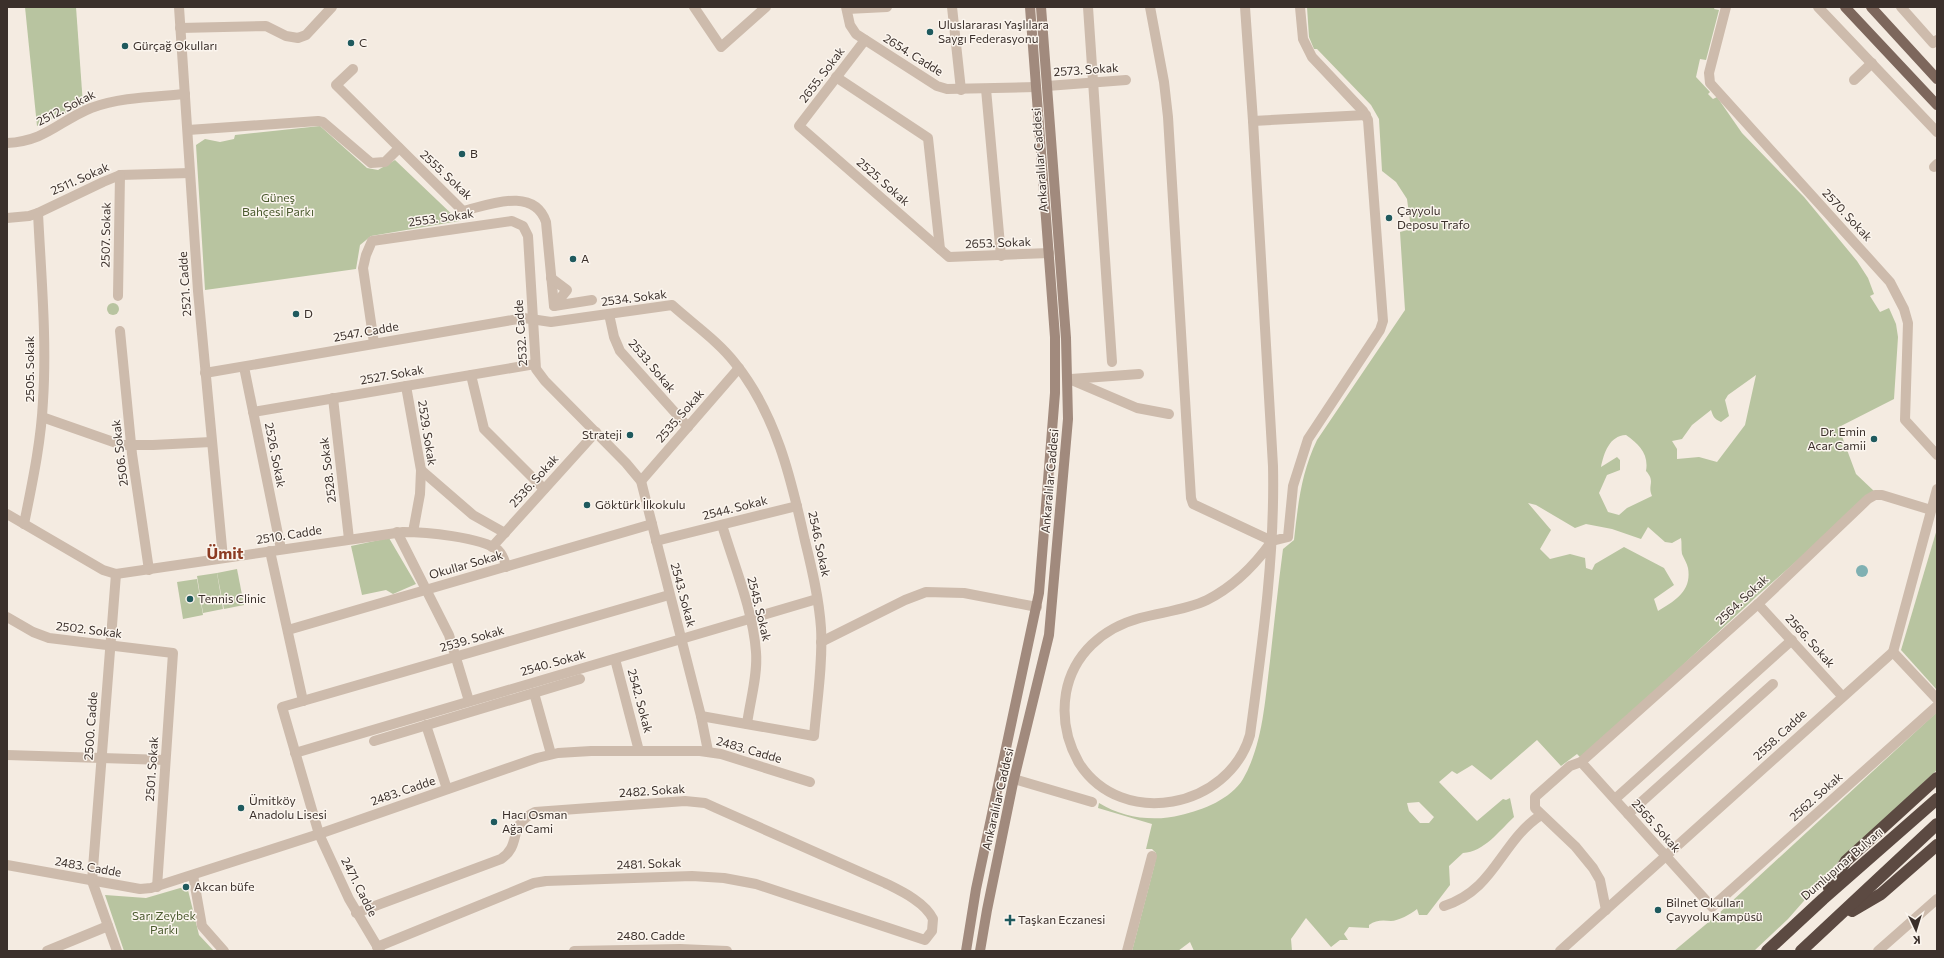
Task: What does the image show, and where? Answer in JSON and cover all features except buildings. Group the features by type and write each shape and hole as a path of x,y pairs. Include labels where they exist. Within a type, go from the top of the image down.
{"highway":[{"path":"1823,899 1846,861 1937,778"},
{"name":"Dumlupınar Bulvarı","path":"1767,951 1823,899 1937,799"},
{"path":"1801,951 1937,824"},
{"path":"1835,920 1881,894 1937,845"}],"main road":[{"name":"Ankaralılar Caddesi","path":"966,951 976,889 1036,607 1041,575 1056,384 1055,343 1049,254 1030,7"},
{"name":"Ankaralılar Caddesi","path":"980,951 1014,779 1046,649 1052,610 1068,419 1069,379 1041,7"},
{"path":"1845,7 1937,106"},
{"path":"1871,7 1937,79"},
{"path":"1036,87 1047,86"},
{"path":"1036,607 1052,610"},
{"path":"976,889 991,891"}],"street":[{"name":"2521. Cadde","path":"179,7 205,374 223,558"},
{"path":"180,28 266,26 286,36 298,38 306,35 332,7"},
{"path":"694,7 721,47 766,7"},
{"path":"846,8 887,7"},
{"path":"952,7 962,90"},
{"path":"1088,7 1112,362"},
{"path":"1150,7 1164,82 1168,117 1191,498 1193,504 1272,542"},
{"path":"1245,7 1273,466 1274,515 1272,542 1266,617 1250,735 1240,760 1229,773 1205,791 1185,798 1164,802 1144,803 1124,798 1108,790 1096,782 1080,763 1067,733 1065,712 1068,683 1090,645 1101,635 1139,618 1191,606 1213,597 1240,577 1272,542 1288,537 1293,486 1308,439 1380,330 1383,321 1369,124 1366,115 1312,57 1303,39 1300,7"},
{"name":"2570. Sokak","path":"1726,7 1709,73 1710,83 1890,282 1904,309 1908,322 1905,420 1937,454"},
{"path":"1818,7 1937,132"},
{"path":"1901,7 1933,43 1937,40"},
{"name":"2654. Cadde","path":"846,8 853,31 937,86 947,89 962,90 1036,87"},
{"name":"2655. Sokak","path":"799,126 865,40"},
{"path":"1854,80 1872,63"},
{"name":"2555. Sokak","path":"353,69 336,85 463,211 517,200 528,202 538,209 546,222 554,306 592,300"},
{"path":"836,77 928,138 940,249"},
{"name":"2573. Sokak","path":"1047,86 1126,80"},
{"path":"986,89 1001,256"},
{"name":"2512. Sokak","path":"7,143 38,137 89,109 109,102 185,94"},
{"path":"1253,121 1366,115"},
{"path":"188,130 318,121 323,122 371,163 386,162 399,148"},
{"name":"2525. Sokak","path":"799,126 949,258"},
{"name":"2511. Sokak","path":"7,218 29,216 38,213 103,182 120,176 190,173"},
{"name":"2507. Sokak","path":"118,296 120,176"},
{"name":"2505. Sokak","path":"24,524 42,417 43,337 38,213"},
{"name":"2553. Sokak","path":"374,343 364,268 366,255 372,241 512,221"},
{"name":"2532. Cadde","path":"512,221 523,226 528,236 534,364 541,377 626,463 641,481"},
{"name":"2653. Sokak","path":"949,258 1049,254"},
{"name":"2534. Sokak","path":"532,319 542,322 551,322 672,305 727,353 739,368"},
{"name":"2533. Sokak","path":"609,314 614,337 620,351 688,428"},
{"name":"2547. Cadde","path":"205,374 374,343 524,318 532,319"},
{"name":"2506. Sokak","path":"120,331 131,446 149,570"},
{"name":"2527. Sokak","path":"253,412 534,364"},
{"name":"2526. Sokak","path":"244,367 281,549"},
{"name":"2535. Sokak","path":"641,481 739,368"},
{"name":"2546. Sokak","path":"739,368 757,395 776,436 788,471 817,599 821,642 814,736 747,724"},
{"path":"1069,379 1139,374"},
{"path":"471,375 484,429 544,489"},
{"path":"1069,379 1137,408 1169,414"},
{"name":"2529. Sokak","path":"406,386 421,470 420,494 413,532"},
{"name":"2528. Sokak","path":"333,398 349,539"},
{"path":"42,417 112,442 131,446 211,442"},
{"name":"2536. Sokak","path":"492,547 596,432"},
{"path":"421,470 473,515 505,533"},
{"name":"2543. Sokak","path":"641,481 701,716 708,751"},
{"path":"1937,489 1893,652 1937,699"},
{"name":"2564. Sokak","path":"1541,815 1536,808 1535,797 1570,766 1581,762 1758,604 1872,496 1882,495 1931,510"},
{"name":"2544. Sokak","path":"656,541 797,506"},
{"name":"2510. Cadde","path":"7,514 103,570 116,574 397,532 413,532 462,539 492,547"},
{"name":"Okullar Sokak","path":"288,630 652,524"},
{"name":"2545. Sokak","path":"722,525 750,618 756,660 747,724"},
{"path":"397,532 445,625 469,701"},
{"path":"492,547 502,554 506,567"},
{"path":"270,550 303,701"},
{"name":"2500. Cadde","path":"92,881 116,574"},
{"path":"821,642 905,600 926,592 944,591 970,593 1036,607"},
{"name":"2539. Sokak","path":"295,753 282,707 670,595"},
{"name":"2540. Sokak","path":"295,753 817,599"},
{"name":"2566. Sokak","path":"1758,604 1842,696"},
{"name":"2502. Sokak","path":"7,617 33,632 49,638 172,653"},
{"path":"1615,799 1792,640"},
{"name":"2558. Cadde","path":"1560,951 1842,696 1893,652"},
{"name":"2501. Sokak","path":"157,887 172,653"},
{"name":"2542. Sokak","path":"615,658 639,751"},
{"path":"374,741 580,680"},
{"path":"1628,814 1772,684"},
{"path":"504,691 507,701"},
{"path":"534,693 551,754"},
{"name":"2562. Sokak","path":"1712,907 1937,706"},
{"path":"701,716 747,724"},
{"path":"426,725 447,789"},
{"name":"2483. Cadde","path":"7,865 140,889 157,887 320,834 551,754 591,751 708,751 810,782"},
{"path":"295,753 320,834"},
{"path":"7,755 166,760"},
{"name":"2565. Sokak","path":"1581,762 1712,907"},
{"path":"1014,779 1092,802"},
{"name":"2482. Sokak","path":"356,913 501,859 508,854 512,847 520,822 535,812 692,801 716,808 886,883 904,893 926,910 933,919 932,931 925,940"},
{"path":"1444,906 1467,896 1480,886 1493,871 1518,836 1541,815 1575,846 1593,868 1600,880 1606,910"},
{"name":"2471. Cadde","path":"320,834 340,882 356,913 378,949"},
{"path":"1127,951 1152,856"},
{"path":"193,875 200,924 224,951"},
{"name":"2481. Sokak","path":"378,949 534,883 546,881 692,876 724,878 756,884 925,940"},
{"path":"92,881 117,951"},
{"path":"1878,951 1937,898"},
{"path":"47,951 108,926"},
{"name":"2480. Cadde","path":"574,951 680,949 727,951"}],"green space":[{"path":"25,7 76,7 83,105 37,126"},
{"path":"1307,7 1715,7 1714,9 1719,10 1706,60 1700,59 1696,77 1710,92 1708,94 1713,99 1717,97 1742,133 1804,197 1857,261 1868,278 1874,294 1870,296 1880,312 1889,308 1896,324 1898,337 1894,399 1837,428 1840,431 1856,474 1875,492 1758,595 1582,759 1577,754 1561,766 1537,740 1491,780 1472,765 1457,774 1452,771 1439,782 1477,821 1503,799 1506,800 1510,798 1514,817 1491,840 1478,849 1463,853 1449,866 1450,885 1427,915 1419,915 1417,909 1397,920 1374,922 1369,925 1369,928 1349,927 1344,934 1348,940 1340,940 1331,947 1306,918 1291,939 1292,951 1194,951 1190,942 1178,951 1132,951 1155,863 1156,853 1152,849 1146,849 1152,824 1098,808 1099,803 1128,815 1150,818 1171,817 1189,813 1216,803 1238,786 1243,779 1250,765 1259,737 1283,549 1294,540 1299,502 1307,465 1317,440 1405,310 1400,232 1411,229 1407,199 1396,182 1382,171 1379,119 1371,105 1317,49 1314,49 1309,37","holes":["1756,375 1745,425 1717,462 1699,457 1677,459 1677,449 1672,441 1682,439 1692,425 1711,410 1714,417 1721,422 1729,416 1725,400 1728,395","1626,435 1631,438 1642,450 1646,459 1646,471 1651,481 1650,489 1652,496 1627,508 1619,515 1608,512 1599,493 1607,475 1620,470 1620,460 1617,457 1601,467 1608,446 1615,438","1528,503 1536,505 1575,528 1586,524 1612,529 1641,539 1648,527 1665,542 1672,543 1681,538 1682,554 1688,568 1689,576 1685,589 1676,599 1658,611 1654,599 1674,585 1664,568 1624,547 1595,564 1592,570 1586,568 1585,558 1570,554 1550,559 1540,549 1551,530","1419,802 1434,817 1429,823 1420,823 1409,811 1407,803"]},
{"name":"Güneş Bahçesi Parkı","path":"320,126 367,168 378,170 395,160 459,221 371,236 360,245 356,269 205,290 196,145 205,139 220,142 234,139 235,135"},
{"path":"111,303 115,303 119,309 115,315 111,315 107,311 107,307"},
{"path":"1937,529 1937,690 1901,650"},
{"path":"389,538 416,584 393,594 386,590 362,595 351,546"},
{"path":"237,569 244,605 224,609 217,573"},
{"path":"217,573 223,609 203,613 197,576"},
{"name":"Tennis Clinic","path":"197,579 203,615 183,619 177,582"},
{"path":"1937,712 1937,770 1839,861 1788,919 1754,951 1674,951 1717,915"},
{"name":"Sarı Zeybek Parkı","path":"187,886 199,935 214,951 124,951 105,895 146,898"}],"water":[{"path":"1862,565 1866,567 1868,571 1866,575 1862,577 1858,575 1856,571 1858,567"}],"place":[{"name":"Uluslararası Yaşlılara Saygı Federasyonu","path":"930,32"},
{"name":"C","path":"351,43"},
{"name":"Gürçağ Okulları","path":"125,46"},
{"name":"B","path":"462,154"},
{"name":"Çayyolu Deposu Trafo","path":"1389,218"},
{"name":"A","path":"573,259"},
{"name":"D","path":"296,314"},
{"name":"Strateji","path":"630,435"},
{"name":"Dr. Emin Acar Camii","path":"1874,439"},
{"name":"Göktürk İlkokulu","path":"587,505"},
{"name":"Tennis Clinic","path":"190,599"},
{"name":"Ümitköy Anadolu Lisesi","path":"241,808"},
{"name":"Hacı Osman Ağa Cami","path":"494,822"},
{"name":"Akcan büfe","path":"186,887"},
{"name":"Bilnet Okulları Çayyolu Kampüsü","path":"1658,910"},
{"name":"Taşkan Eczanesi","path":"1010,920"}],"district":[{"name":"Ümit","path":"225,553"}]}
